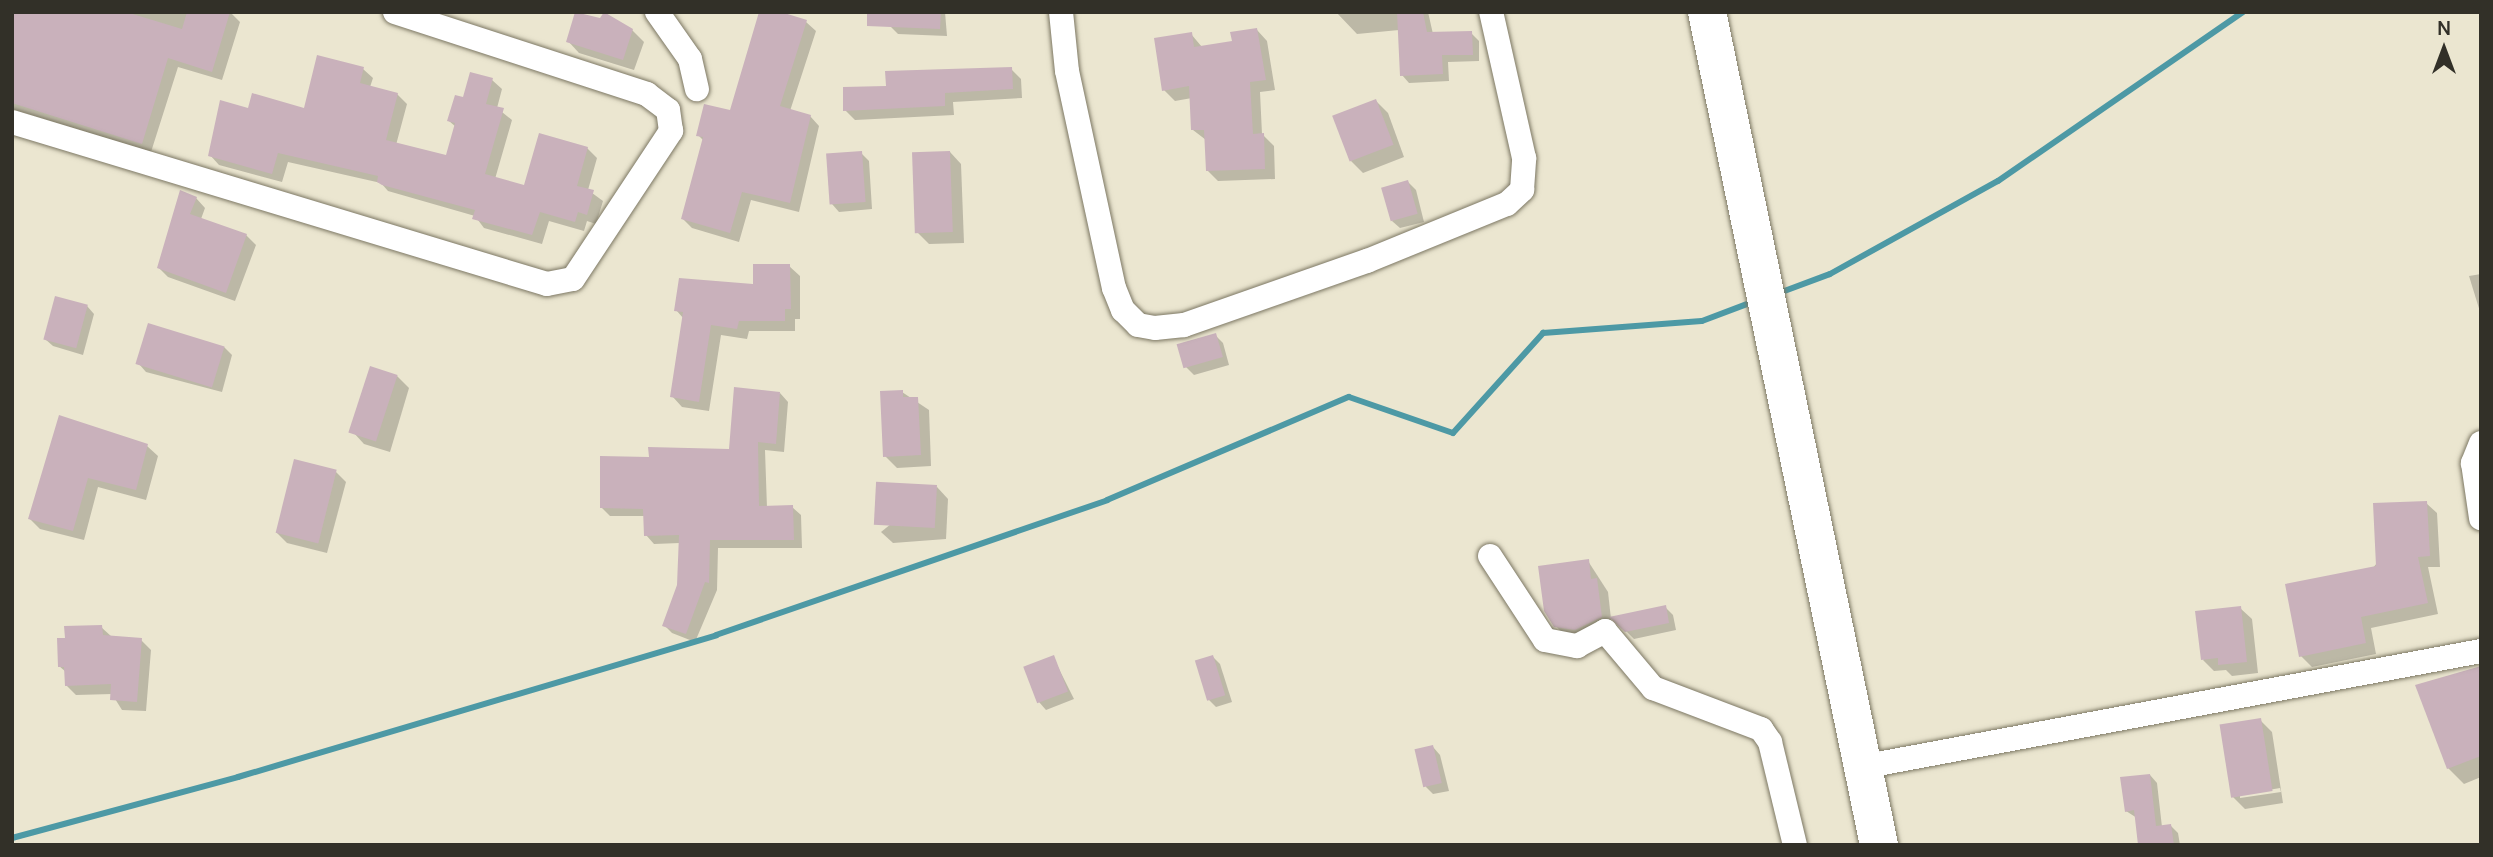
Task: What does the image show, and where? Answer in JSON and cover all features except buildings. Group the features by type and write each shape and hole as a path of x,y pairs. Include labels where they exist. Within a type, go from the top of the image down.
{"main road":[{"path":"1707,12 1879,845"},
{"path":"1730,12 1900,845"}],"street":[{"path":"12,122 547,284 573,279 598,246 671,131 668,110 647,94 395,12"},
{"path":"657,12 690,59 697,89"},
{"path":"1061,12 1067,71 1114,288 1123,310 1138,325 1155,328 1210,316 1367,261 1507,204 1522,190 1524,158 1491,12"},
{"path":"2481,443 2473,463 2481,518"},
{"path":"1490,556 1508,587 1522,597 1545,640 1577,646 1605,631 1653,688 1761,729 1770,742 1796,845"},
{"path":"1883,763 2481,651"}],"waterway":[{"path":"1779,293 1830,274 1998,181 2243,12"},
{"path":"12,838 238,777 716,635 1107,500 1349,397 1453,433 1543,333 1702,321 1755,301"}]}
